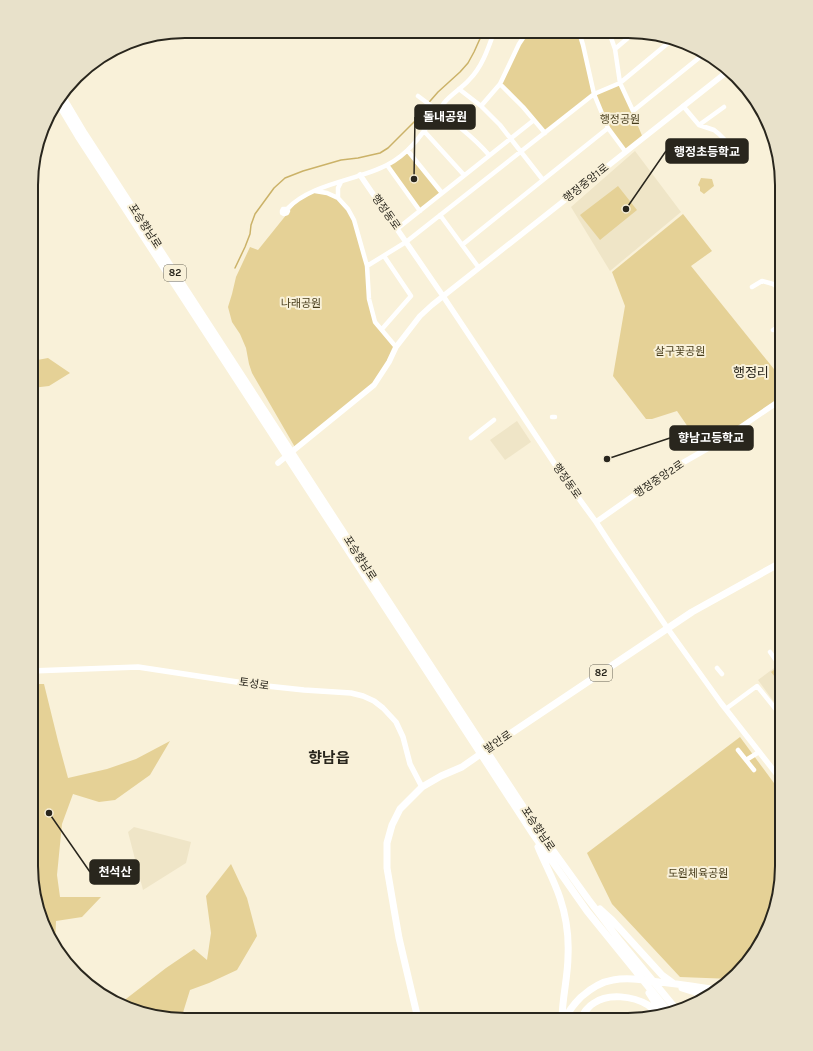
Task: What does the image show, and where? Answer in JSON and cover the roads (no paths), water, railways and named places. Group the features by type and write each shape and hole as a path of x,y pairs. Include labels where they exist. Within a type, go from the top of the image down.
{"main road":[{"name":"포승향남로","path":"65,101 286,450"},
{"name":"포승향남로","path":"61,107 78,136 293,460 491,764 588,899 620,941 673,1006"},
{"name":"발안로","path":"417,1013 399,938 387,868 387,843 392,825 400,809 422,787 441,776 462,767 692,612 775,566"},
{"name":"포승향남로","path":"491,764 533,834 588,911 666,1008"},
{"path":"533,834 560,898 568,931 567,974 563,1013"},
{"path":"588,899 612,920 662,975 682,989 701,993"},
{"path":"632,966 659,1009"},
{"path":"567,1013 588,991 598,985 612,980 628,978 708,989"},
{"path":"584,1013 587,1008 601,999 616,997 624,997 635,1000 647,1005 654,1010"}],"street":[{"path":"287,209 291,204 315,191 387,165 408,151 446,102 468,82 480,65 491,38"},
{"path":"482,106 500,84 523,38"},
{"path":"581,38 594,94 608,128 626,151"},
{"path":"611,38 615,49 620,83 632,111 700,57"},
{"path":"615,49 628,38"},
{"path":"367,266 406,242 594,94 620,83 668,44"},
{"name":"행정중앙1로","path":"278,463 374,385 389,362 396,347 420,316 724,74"},
{"path":"500,84 523,107 544,132"},
{"path":"459,89 482,106 500,125 543,180"},
{"path":"418,96 466,132 489,156"},
{"path":"683,106 699,125 714,130 724,139"},
{"path":"699,125 724,107"},
{"path":"397,229 534,120"},
{"path":"462,245 608,128"},
{"path":"424,131 464,175"},
{"path":"408,151 442,193"},
{"path":"387,165 420,211"},
{"name":"행정동로","path":"360,176 444,296 564,478 596,522 668,629 775,772"},
{"path":"338,198 338,188 340,182"},
{"path":"315,191 328,193 338,198 348,209 354,220 367,266 369,299 375,322 396,347"},
{"path":"440,214 479,268"},
{"path":"382,329 411,296 384,256"},
{"path":"752,287 762,281 775,286"},
{"name":"행정중앙2로","path":"596,522 670,470 719,442 775,404"},
{"path":"471,438 494,420"},
{"path":"770,652 775,659"},
{"name":"토성로","path":"38,671 138,667 257,685 350,693 363,696 374,701 383,708 396,722 410,764 422,787"},
{"path":"717,668 722,674"},
{"path":"726,708 757,686 775,709"},
{"path":"738,750 754,770"},
{"path":"746,760 759,752"}],"waterway":[{"path":"235,268 250,234 251,225 255,214 274,188 285,178 303,171 341,160 380,153 388,148 416,120 438,92 468,63 480,38"}],"place":[{"name":"돌내공원","path":"414,179"},
{"name":"행정초등학교","path":"626,209"},
{"name":"향남고등학교","path":"607,459"},
{"name":"천석산","path":"49,813"}],"district":[{"name":"행정리","path":"751,372"},
{"name":"향남읍","path":"329,758"}],"park label":[{"name":"행정공원","path":"620,119"},
{"name":"나래공원","path":"301,303"},
{"name":"살구꽃공원","path":"680,351"},
{"name":"도원체육공원","path":"698,873"}]}
